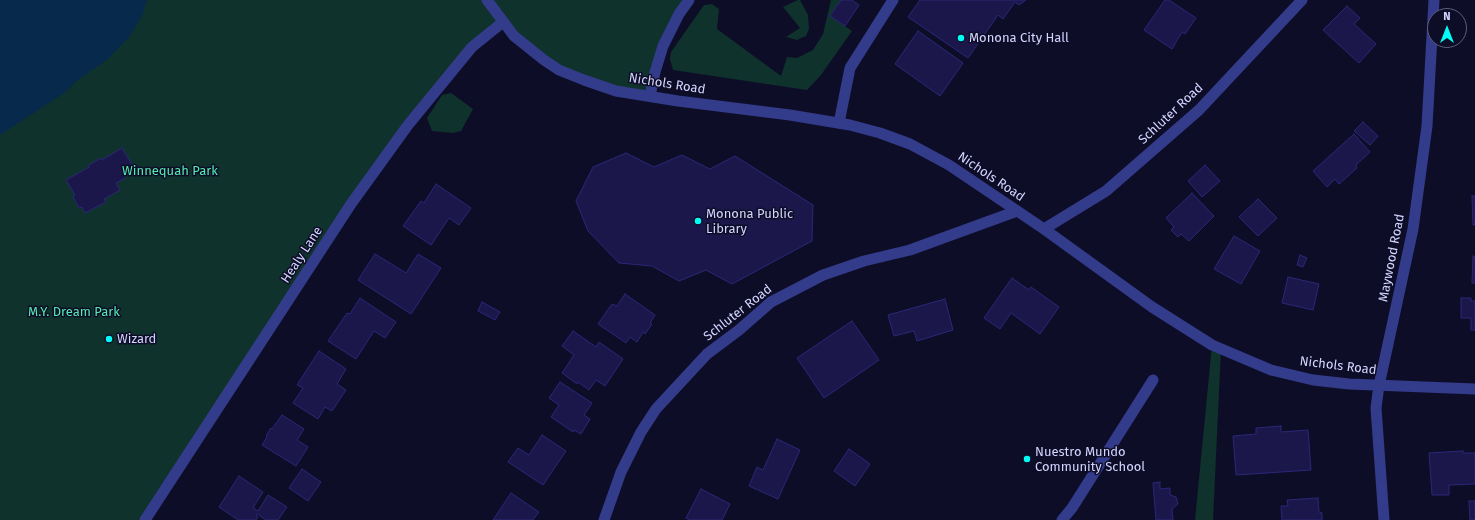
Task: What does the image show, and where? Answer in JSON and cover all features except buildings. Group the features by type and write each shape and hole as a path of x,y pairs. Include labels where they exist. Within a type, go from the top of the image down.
{"street":[{"name":"Nichols Road","path":"487,0 514,36 544,60 559,70 616,91 840,123 880,133 910,144 948,165 1044,229 1152,307 1212,345 1271,370 1313,380 1349,384 1475,389"},
{"path":"650,96 655,72 663,46 679,14 689,0"},
{"path":"840,123 850,68 893,0"},
{"name":"Schluter Road","path":"1044,229 1106,191 1193,115 1302,0"},
{"name":"Maywood Road","path":"1384,520 1376,408 1379,386 1413,229 1427,126 1434,0"},
{"name":"Healy Lane","path":"145,520 352,204 403,131 472,47 503,22"},
{"name":"Schluter Road","path":"604,520 621,472 641,432 656,409 707,354 739,330 771,302 823,275 864,261 910,250 1017,211"},
{"path":"1062,520 1072,508 1153,380"}],"green space":[{"name":"Winnequah Park","path":"0,0 689,0 679,14 650,96 559,70 504,22 477,43 408,125 145,520 0,520"},
{"path":"800,0 808,15 809,29 806,36 797,40 786,37 800,28 783,7"},
{"path":"831,0 841,0 830,16 852,31 821,75 807,90 673,70 670,59 671,52 704,5 712,4 719,9 717,29 781,76 787,57 797,58 813,50 823,34"},
{"path":"451,93 473,109 461,131 453,133 432,131 427,118 442,95"},
{"path":"1212,345 1221,349 1213,520 1195,520"}],"water":[{"path":"0,0 147,0 142,16 129,37 108,59 79,79 64,93 0,135"}],"place":[{"name":"Monona City Hall","path":"961,38"},
{"name":"Monona Public Library","path":"698,221"},
{"name":"Wizard","path":"109,339"},
{"name":"Nuestro Mundo Community School","path":"1027,459"}],"park label":[{"name":"M.Y. Dream Park","path":"74,312"}]}
